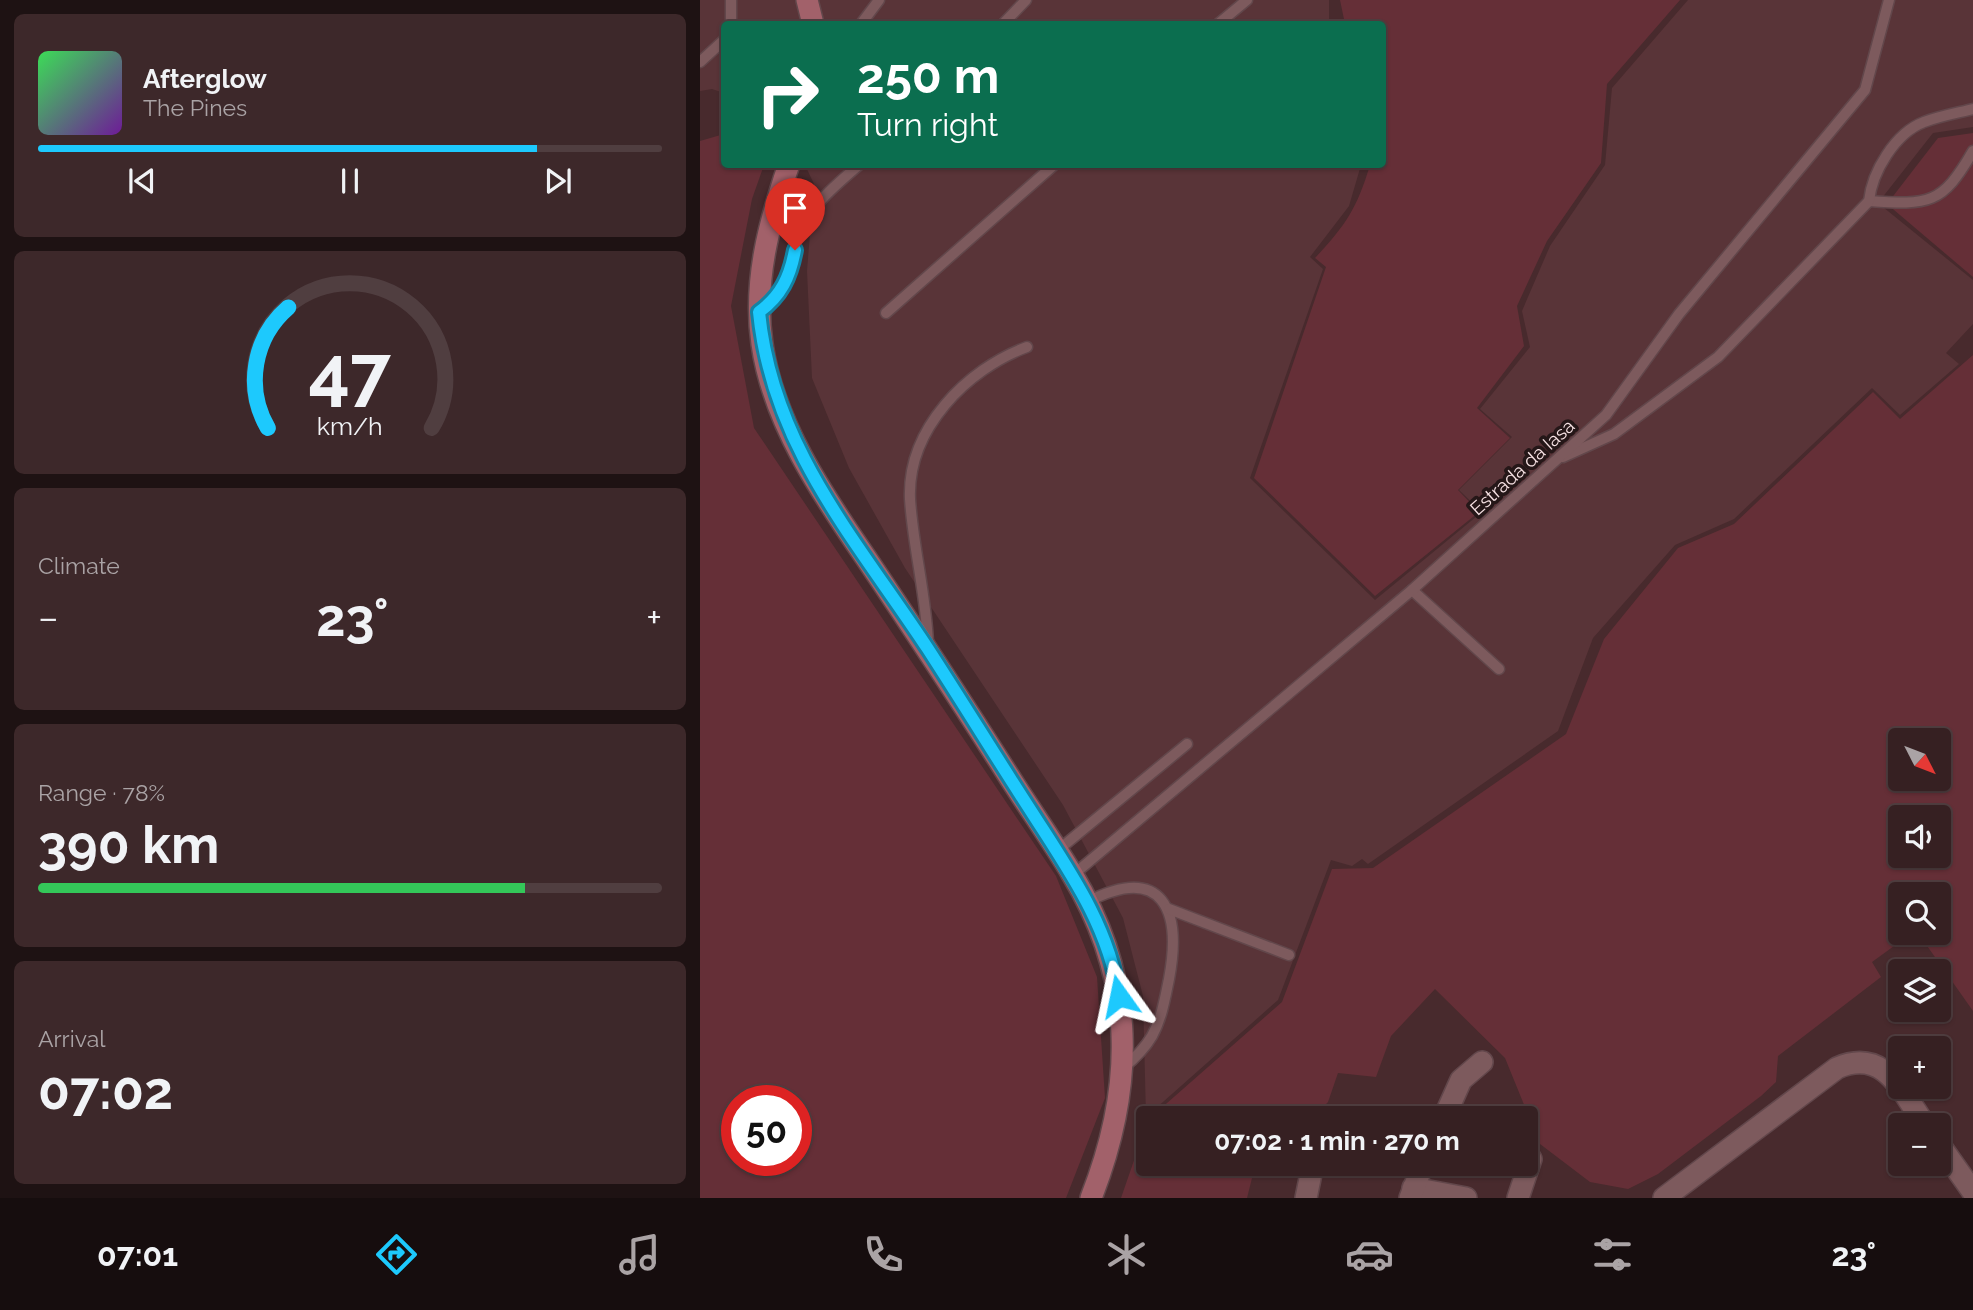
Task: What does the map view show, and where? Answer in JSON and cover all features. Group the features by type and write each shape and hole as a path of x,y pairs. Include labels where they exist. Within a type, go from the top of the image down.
{"main road":[{"path":"807,0 812,21"},
{"path":"788,168 765,243 759,312 769,379 800,453 839,519 928,649 1073,875 1087,902 1116,977 1122,1015 1123,1068 1112,1139 1091,1198"}],"street":[{"path":"1449,1106 1461,1080 1469,1070 1482,1062"},
{"path":"1664,1198 1837,1068 1851,1062 1877,1064 1894,1080 1917,1113"},
{"path":"1951,1161 1973,1192"},
{"path":"1307,1198 1311,1176"},
{"path":"1418,1176 1412,1193 1466,1198"},
{"path":"1518,1198 1525,1176"}],"lane":[{"path":"731,0 731,21"},
{"path":"863,21 879,0"},
{"path":"1006,21 1026,0"},
{"path":"1222,21 1247,0"},
{"name":"Estrada da Iasa","path":"1073,875 1412,590 1606,415 1679,314 1703,290 1736,244 1865,90 1889,0"},
{"path":"700,62 721,43"},
{"path":"1555,461 1614,434 1718,357 1869,201 1871,183 1887,156 1903,137 1922,122 1973,109"},
{"path":"1869,201 1929,201 1953,184 1973,151"},
{"path":"759,312 772,303 785,286 797,236 812,210 856,168"},
{"path":"886,313 1050,168"},
{"path":"928,649 927,614 910,499 916,460 933,424 967,381 994,361 1027,347"},
{"path":"1412,590 1499,669"},
{"path":"1057,851 1187,744"},
{"path":"1087,902 1124,886 1150,892 1169,908 1289,955"},
{"path":"1123,1068 1152,1036 1164,1002 1173,946 1173,920 1169,908"}],"shaded area":[{"path":"700,0 1329,0 1329,21 721,21 721,92 712,89 700,91"},
{"path":"1340,0 1680,0 1607,84 1601,163 1547,241 1517,306 1524,346 1477,408 1510,438 1458,490 1479,512 1375,596 1254,478 1326,267 1315,258 1349,215 1369,168 1386,168 1386,21 1344,21"},
{"path":"1688,0 1973,0 1973,127 1933,133 1878,203 1973,280 1973,324 1946,353 1959,364 1900,415 1872,388 1734,519 1675,545 1593,638 1558,731 1368,864 1362,859 1352,866 1331,860 1278,1000 1158,1106 1146,1106 1143,996 1123,918 1063,805 905,568 849,468 812,378 807,271 814,184 806,168 1360,168 1349,206 1310,257 1323,269 1250,478 1375,600 1482,512 1459,490 1512,437 1480,409 1530,347 1522,311 1550,246 1605,165 1612,88"},
{"path":"1973,133 1973,277 1887,204 1938,138"},
{"path":"721,135 721,168 763,168 752,199 731,306 754,428 1056,876 1097,977 1105,1098 1066,1198 700,1198 700,141"},
{"path":"1973,355 1973,1011 1951,980 1951,959 1936,959 1926,945 1951,945 1951,882 1888,882 1888,945 1895,945 1872,962 1881,977 1778,1056 1776,1082 1761,1096 1658,1174 1628,1189 1590,1182 1540,1144 1538,1106 1525,1106 1505,1058 1435,989 1391,1036 1376,1077 1338,1073 1324,1106 1164,1106 1282,1002 1332,869 1373,868 1566,734 1604,639 1678,548 1734,524 1873,392 1900,419"},
{"path":"1136,1155 1136,1176 1252,1176 1247,1198 1121,1198"}],"route":[{"path":"795,250 785,286 772,303 759,312 769,379 782,413 800,453 839,519 928,649 1073,875 1105,942 1119,996"}]}
